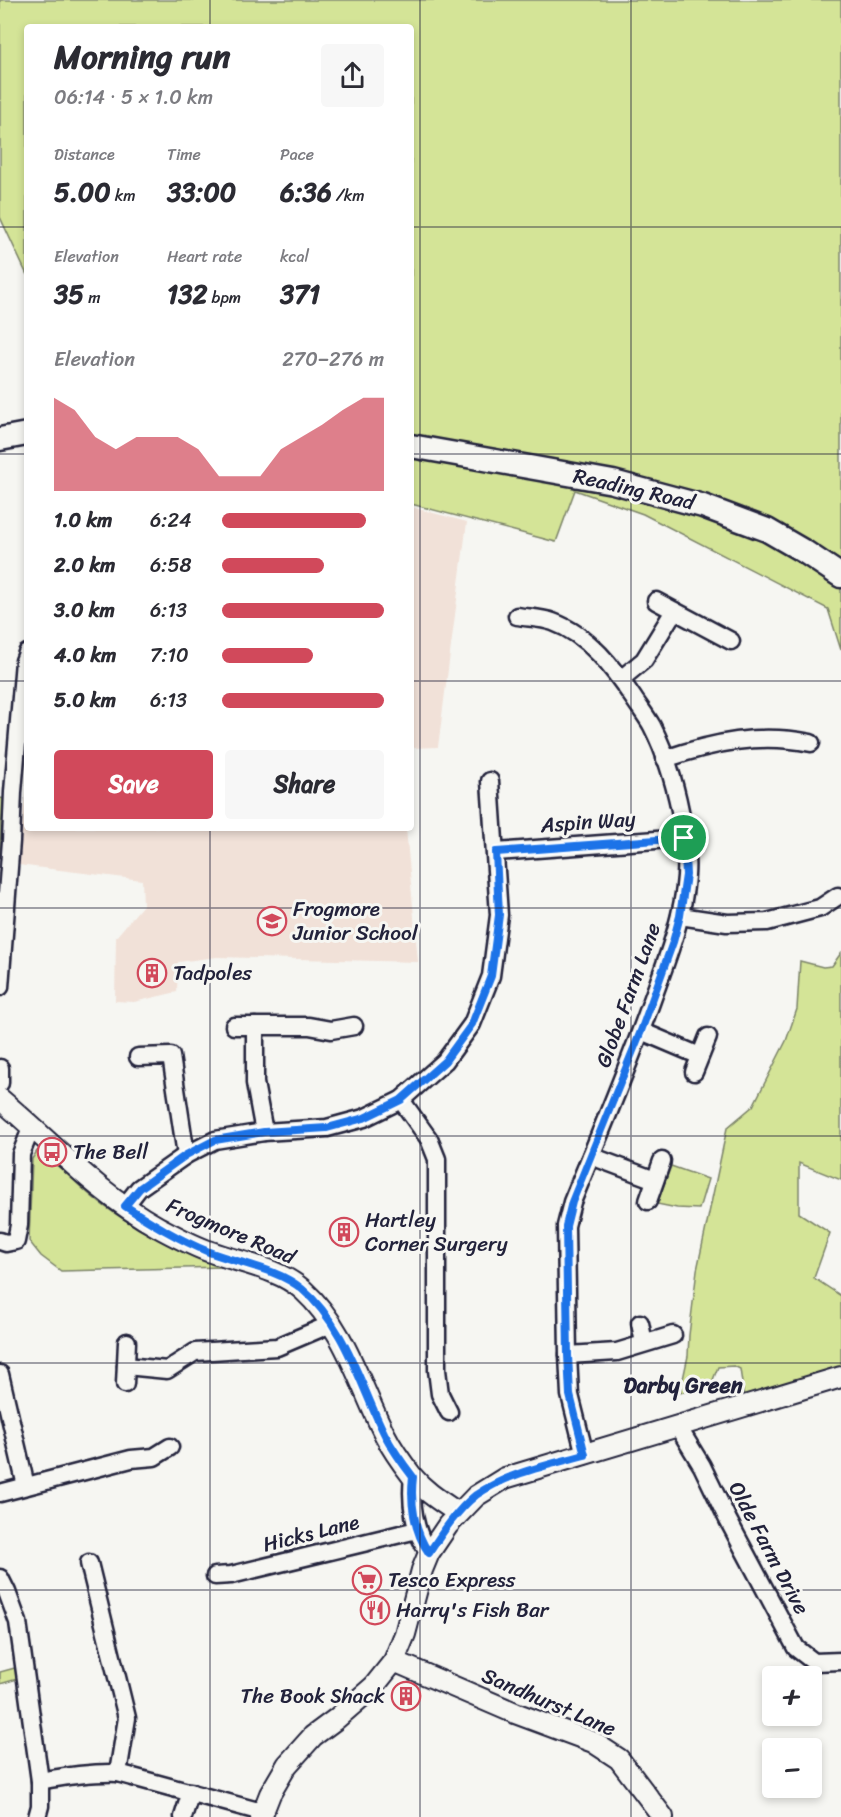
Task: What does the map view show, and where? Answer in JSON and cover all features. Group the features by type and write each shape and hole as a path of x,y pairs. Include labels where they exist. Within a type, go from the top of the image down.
{"main road":[{"path":"0,439 24,435"},
{"name":"Reading Road","path":"414,447 613,482 703,506 767,530 841,576"}],"street":[{"path":"656,601 731,641"},
{"path":"621,679 644,660 674,611"},
{"name":"Globe Farm Lane","path":"517,616 553,622 589,642 621,679 652,725 679,802 684,838 686,875 680,916 673,942 641,1031 572,1202 566,1226 570,1395 585,1455"},
{"path":"0,987 11,841 6,792 24,662"},
{"path":"665,759 728,741 757,738 811,743"},
{"path":"125,1206 140,1188 186,1155 215,1140 264,1132 327,1128 364,1118 401,1100 445,1061 472,1024 491,976 499,915 490,781"},
{"name":"Aspin Way","path":"496,852 684,838"},
{"path":"680,916 727,923 767,922 820,908 838,896"},
{"path":"234,1026 309,1026 331,1030 354,1026"},
{"path":"255,1026 255,1083 264,1132"},
{"path":"641,1031 700,1056"},
{"path":"694,1072 708,1037"},
{"path":"138,1057 171,1056 186,1155"},
{"path":"0,1068 0,1083"},
{"name":"Frogmore Road","path":"0,1099 96,1186 158,1227 210,1252 271,1272 301,1288 319,1306 331,1324 351,1358 388,1440 413,1477 425,1490 458,1513"},
{"path":"401,1100 429,1139 437,1159 437,1370 440,1394 449,1412"},
{"path":"0,1241 6,1243 16,1241 19,1225 21,1154 32,1126"},
{"path":"591,1156 655,1180"},
{"path":"648,1201 662,1161"},
{"path":"640,1323 644,1343"},
{"path":"126,1366 167,1370 195,1352 277,1347 331,1324"},
{"path":"568,1355 617,1352 673,1335"},
{"path":"125,1384 127,1342"},
{"path":"0,1374 26,1486"},
{"path":"40,1781 98,1772 118,1773 191,1792 261,1815 287,1765 313,1736 374,1686 394,1661 417,1597 422,1570 429,1553 458,1513 476,1496 505,1479 841,1377"},
{"name":"Olde Farm Drive","path":"677,1425 702,1466 796,1648 814,1662 841,1661"},
{"path":"0,1492 131,1459 154,1457 170,1447"},
{"path":"413,1477 412,1490 417,1530 429,1553"},
{"name":"Hicks Lane","path":"215,1576 231,1575 417,1530"},
{"path":"89,1563 127,1718 118,1773"},
{"path":"2,1589 18,1622 40,1781 40,1806 37,1817"},
{"name":"Sandhurst Lane","path":"394,1661 515,1713 593,1742 619,1759 663,1817"},
{"path":"183,1817 191,1792"}],"shaded area":[{"path":"414,508 467,522 438,747 414,748"},
{"name":"Frogmore Junior School","path":"24,807 24,831 406,831 418,962 217,957 178,962 177,992 134,1002 115,1001 116,937 143,905 142,880 18,865"}],"green space":[{"path":"0,0 841,0 841,650 828,609 643,514 575,490 556,542 414,505 414,24 24,24 24,269 0,217"},
{"path":"0,798 5,799 0,893"},
{"path":"841,953 841,1180 799,1163 799,1213 830,1233 814,1278 841,1296 841,1371 744,1397 740,1369 734,1366 718,1367 711,1385 680,1393 688,1356 697,1270 727,1128 753,1106 786,1041 797,1009 800,961 823,967 832,966"},
{"path":"37,1151 45,1154 89,1194 118,1216 162,1240 224,1267 61,1271 41,1256 29,1241 32,1159"},
{"path":"671,1166 708,1179 699,1209 657,1204"},
{"path":"22,1666 24,1677 0,1684 0,1672"}],"place":[{"name":"Frogmore Junior School","path":"272,921"},
{"name":"Tadpoles","path":"152,973"},
{"name":"The Bell","path":"52,1152"},
{"name":"Hartley Corner Surgery","path":"344,1232"},
{"name":"Tesco Express","path":"367,1580"},
{"name":"Harry's Fish Bar","path":"375,1610"},
{"name":"The Book Shack","path":"406,1696"}],"district":[{"name":"Darby Green","path":"683,1385"}],"route":[{"path":"684,838 686,875 680,916 673,942 641,1031 572,1202 566,1226 570,1395 585,1455 505,1479 476,1496 448,1525 429,1553 417,1530 412,1490 413,1477 391,1446 351,1358 319,1306 301,1288 271,1272 210,1252 158,1227 125,1206 140,1188 186,1155 215,1140 264,1132 327,1128 364,1118 401,1100 445,1061 472,1024 491,976 499,915 496,852 684,838"}]}
